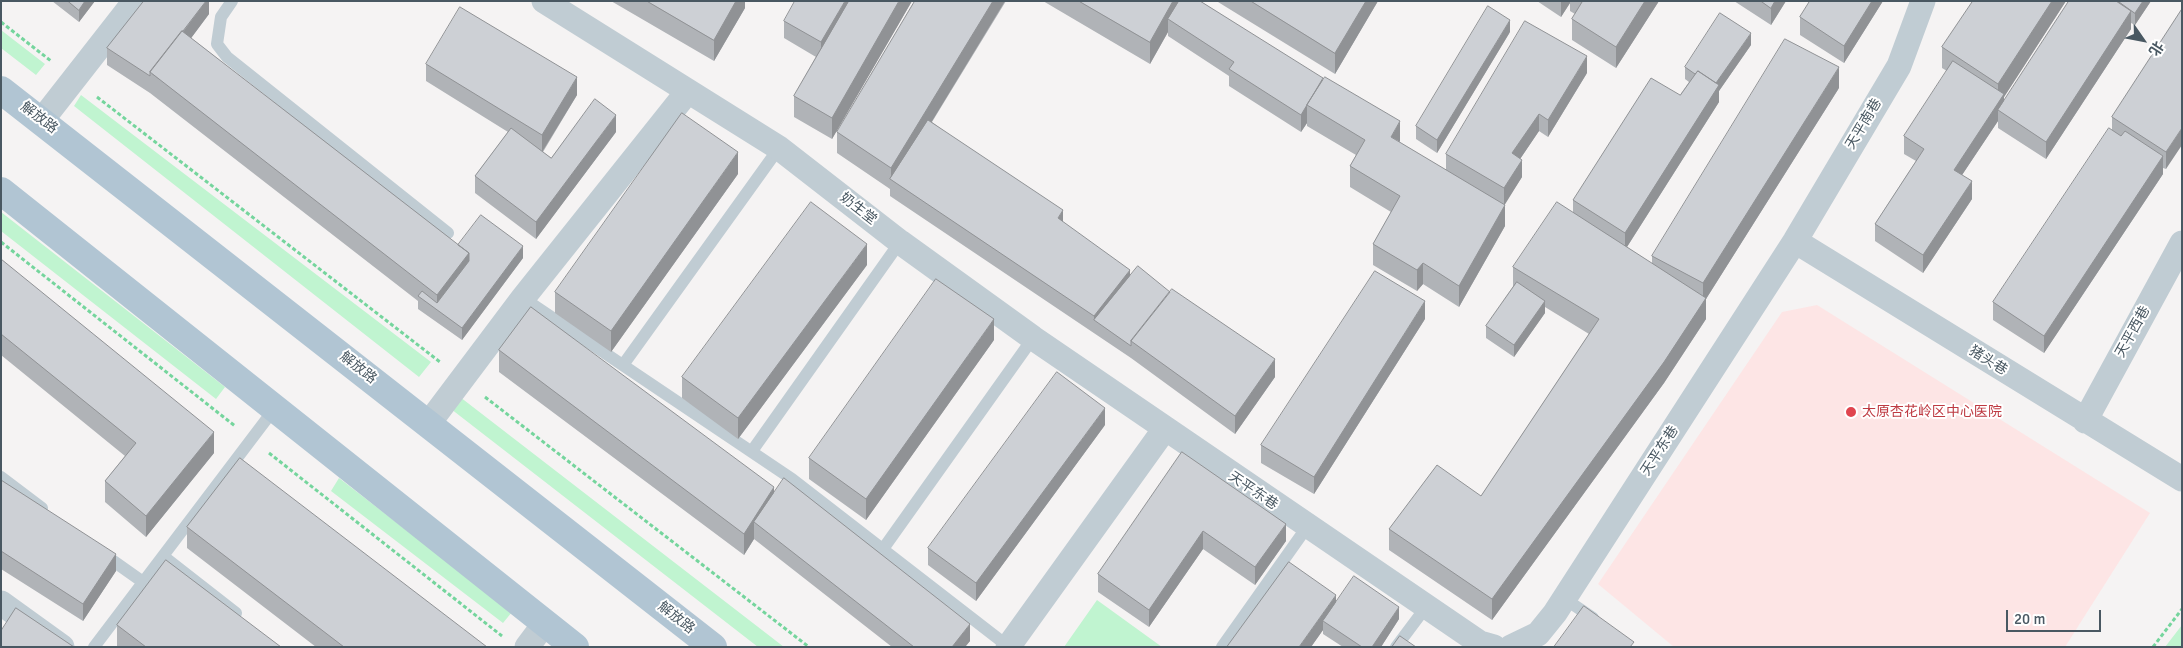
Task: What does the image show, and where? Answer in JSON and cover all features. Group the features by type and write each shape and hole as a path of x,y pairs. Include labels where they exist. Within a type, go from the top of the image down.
{"main road":[{"name":"解放路","path":"1,90 42,120 713,647"},
{"path":"1,191 575,647"}],"street":[{"path":"42,120 135,1"},
{"name":"奶生堂","path":"544,1 779,148 900,242 1164,430"},
{"name":"天平南巷","path":"1795,241 1899,66 1923,1"},
{"path":"429,424 523,298 688,91"},
{"name":"猪头巷","path":"1795,241 2182,479"},
{"name":"天平东巷","path":"1511,647 1538,634 1565,599 1795,241"},
{"name":"天平西巷","path":"2085,420 2182,243"},
{"path":"1009,646 1164,430"},
{"name":"天平东巷","path":"1164,430 1480,643 1494,647"},
{"path":"1,603 62,647"},
{"path":"527,647 545,623"}],"lane":[{"path":"232,1 221,17 217,44 227,57 448,233"},
{"path":"623,365 779,148"},
{"path":"752,451 900,242"},
{"path":"523,298 792,479 1009,646"},
{"path":"882,549 1033,338"},
{"path":"94,647 275,408"},
{"path":"1,477 56,518"},
{"path":"1222,647 1307,527"},
{"path":"96,547 142,582"},
{"path":"163,556 248,622"},
{"path":"1565,599 1605,626"},
{"path":"1396,647 1426,607"}],"path":[{"path":"1,22 809,647"},
{"path":"2153,647 2182,609"}],"shaded area":[{"name":"太原杏花岭区中心医院","path":"1817,305 2150,513 2065,647 1674,647 1598,584 1782,312"}],"green space":[{"path":"1,30 45,64 36,75 1,48"},
{"path":"81,95 431,362 419,377 74,106"},
{"path":"1,212 225,387 216,399 1,231"},
{"path":"460,397 784,647 758,647 451,409"},
{"path":"339,478 512,612 503,623 331,491"},
{"path":"1097,600 1162,647 1064,647"},
{"path":"2182,625 2182,647 2165,647"}],"building":[{"path":"68,1 85,1 79,10"},
{"path":"144,1 206,1 150,72 150,76 107,48"},
{"path":"647,1 736,1 714,40"},
{"path":"795,1 845,1 821,42 784,21"},
{"path":"849,1 899,1 832,118 794,96"},
{"path":"915,1 993,1 891,168 837,132"},
{"path":"1079,1 1173,1 1150,42"},
{"path":"1179,1 1200,1 1323,78 1301,115 1229,69 1234,62 1168,19"},
{"path":"1251,1 1366,1 1335,53"},
{"path":"1583,1 1645,1 1616,47 1572,19"},
{"path":"1761,1 1775,1 1771,8"},
{"path":"1810,1 1872,1 1844,46 1800,17"},
{"path":"1973,1 2052,1 1998,84 1942,47"},
{"path":"2069,1 2116,1 2131,11 2046,142 1998,110"},
{"path":"2118,1 2143,1 2135,13"},
{"path":"1488,6 1510,20 1437,140 1416,126"},
{"path":"460,7 577,77 542,135 426,64"},
{"path":"2182,9 2182,128 2166,152 2112,117"},
{"path":"1720,13 1751,33 1716,83 1698,71 1695,74 1685,67"},
{"path":"1525,21 1587,56 1548,120 1539,114 1512,153 1522,160 1504,188 1446,154"},
{"path":"182,31 469,253 437,295 150,72"},
{"path":"1785,39 1839,67 1703,283 1652,256"},
{"path":"1953,61 2004,94 1954,170 1972,181 1923,255 1875,224 1924,149 1904,136"},
{"path":"1698,71 1719,85 1625,233 1573,200 1651,78 1680,95"},
{"path":"1325,77 1400,121 1391,137 1505,205 1459,286 1423,263 1417,270 1373,244 1400,196 1350,166 1365,140 1307,105"},
{"path":"595,99 616,115 536,222 475,176 511,128 551,158"},
{"path":"682,113 738,152 611,331 555,292"},
{"path":"928,120 1063,210 1058,218 1130,270 1094,316 890,179"},
{"path":"2109,128 2121,136 2125,131 2163,156 2044,336 1993,302"},
{"path":"811,202 867,244 738,418 682,377"},
{"path":"1557,202 1706,298 1664,362 1492,599 1389,529 1437,465 1481,496 1599,319 1513,267"},
{"path":"481,215 523,246 462,328 418,296 422,291 437,303 469,261 469,253 458,245"},
{"path":"1,259 214,432 146,516 105,481 136,443 1,334"},
{"path":"1138,266 1170,292 1131,341 1131,346 1094,320"},
{"path":"1375,271 1425,301 1314,477 1261,445"},
{"path":"936,279 994,319 866,499 809,458"},
{"path":"1517,282 1545,301 1514,345 1486,326"},
{"path":"1172,289 1275,359 1235,416 1131,341"},
{"path":"531,307 774,487 744,534 499,350"},
{"path":"1057,372 1105,408 976,583 928,548"},
{"path":"1182,452 1286,524 1255,567 1203,531 1149,610 1098,574"},
{"path":"240,458 487,647 344,647 187,527"},
{"path":"784,478 970,624 952,647 914,647 754,522"},
{"path":"1,480 116,554 83,604 1,551"},
{"path":"166,560 281,647 146,647 117,625"},
{"path":"1289,562 1336,595 1299,647 1227,647"},
{"path":"1354,576 1399,607 1372,647 1362,647 1323,621"},
{"path":"1584,606 1634,642 1630,647 1554,647"},
{"path":"16,608 74,647 1,647 1,631"},
{"path":"1400,636 1416,647 1392,647"}],"place":[{"name":"太原杏花岭区中心医院","path":"1851,412"}]}
